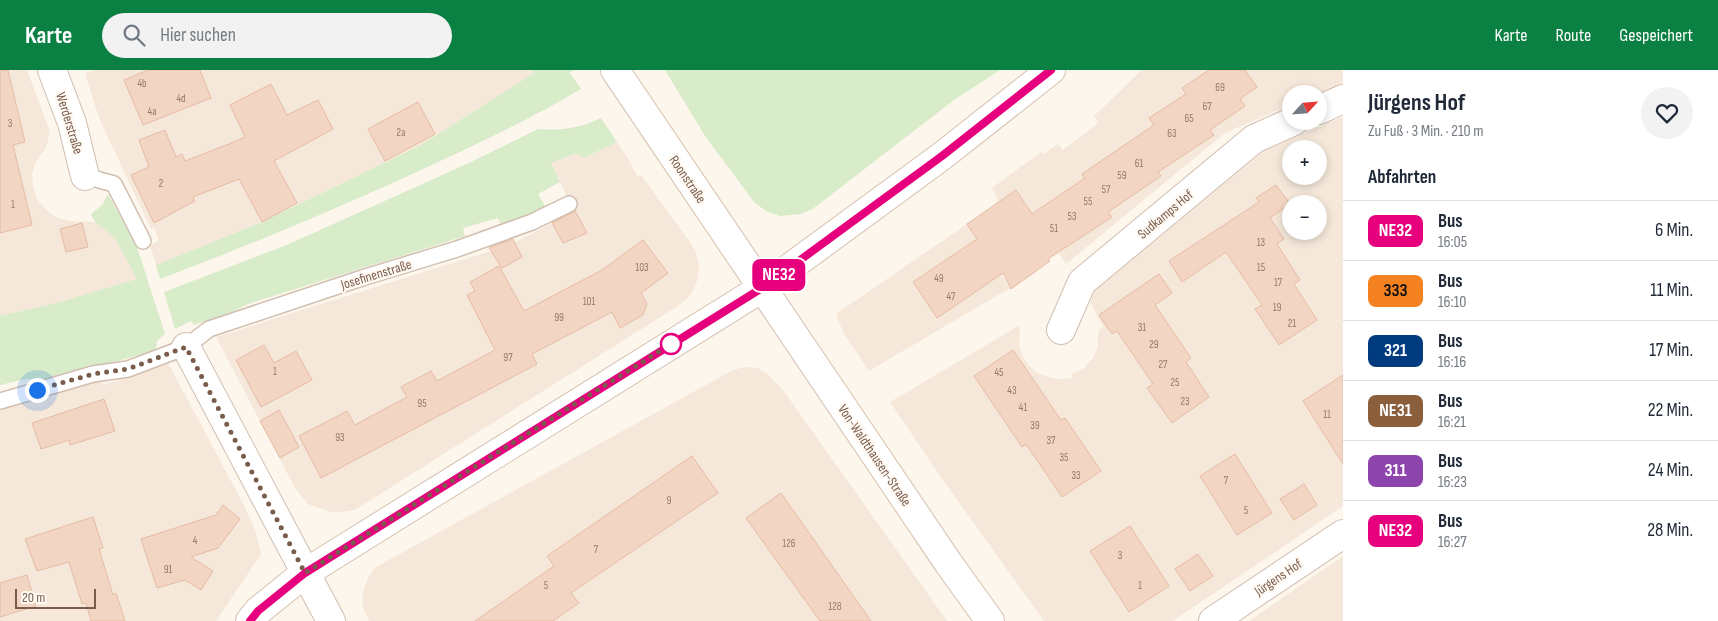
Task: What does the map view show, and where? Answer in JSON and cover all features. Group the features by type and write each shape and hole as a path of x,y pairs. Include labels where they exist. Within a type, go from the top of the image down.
{"street":[{"name":"Werderstraße","path":"52,70 72,123 85,176"},
{"name":"Roonstraße","path":"615,70 762,288"},
{"path":"250,621 258,611 305,573 762,288 942,156 1052,70"},
{"path":"1328,106 1343,99"},
{"name":"Sudkamps Hof","path":"1062,330 1082,282 1254,139 1282,126"},
{"name":"Von-Waldthausen-Straße","path":"762,288 944,557 990,621"},
{"path":"186,347 331,621"},
{"name":"Jürgens Hof","path":"1213,621 1343,534"}],"lane":[{"path":"85,176 114,184 143,241"},
{"name":"Josefinenstraße","path":"0,401 93,374 128,369 186,347 209,329 362,278 458,249 532,222 568,204"}],"shaded area":[{"path":"0,70 27,70 50,132 46,148 36,161 32,174 37,199 55,217 70,221 95,222 115,238 138,279 60,302 0,316"},
{"path":"95,70 532,70 534,73 421,145 262,222 156,265 150,246 159,240 154,228 151,229 99,118 85,73"},
{"path":"1142,70 1343,70 1343,83 1328,90 1328,85 1282,85 1282,109 1225,133 1066,264 1016,191 999,202 992,188 1041,152 1043,154 1058,144 1063,150 1098,123 1094,116"},
{"path":"1343,117 1343,506 1173,621 1044,621 940,476 890,402 1020,325 1019,345 1029,366 1036,372 1051,378 1073,378 1071,374 1084,368 1093,358 1098,347 1098,330 1103,327 1090,302 1095,290 1266,149 1282,142 1282,185 1327,185 1327,140 1288,140 1312,130 1328,130 1328,123"},
{"path":"617,142 637,176 641,175 696,253 699,265 698,278 694,289 687,299 354,510 331,512 308,504 295,488 216,337 491,251 489,248 511,236 515,242 552,223 551,220 573,209 551,163 576,153 584,158"},
{"path":"967,224 1010,288 869,371 843,332 836,314"},
{"path":"168,363 245,507 255,530 261,554 216,621 0,621 0,408 97,379 104,385"},
{"path":"744,367 758,368 768,374 783,390 947,621 369,621 362,605 363,592 368,578 376,567 733,370"},
{"path":"1343,556 1343,621 1249,621"}],"green space":[{"path":"532,70 574,70 570,73 581,89 517,124 408,176 223,255 160,279 156,265 262,222 421,145 534,73"},
{"path":"665,70 1000,70 954,100 814,208 801,214 780,216 766,211 755,203 705,136"},
{"path":"601,118 617,142 584,158 576,153 551,163 560,182 538,194 545,206 525,217 501,226 498,218 463,228 465,236 248,304 230,313 194,325 191,321 175,329 164,292 289,244 469,163 538,129 570,128"},
{"path":"108,194 137,247 165,334 157,341 156,350 51,380 26,379 0,385 0,316 60,302 137,279 115,238 95,222 91,214 102,205"}],"building":[{"path":"8,70 25,142 13,145 32,225 0,233 0,71"},
{"path":"148,70 200,70 211,98 143,125 124,80"},
{"path":"1209,70 1245,70 1257,87 1240,99 1245,106 1210,130 1214,135 1158,172 1161,176 1108,212 1112,217 1048,259 1050,261 1011,289 1003,273 937,318 913,282 977,239 967,224 1016,190 1032,214 1085,178 1082,174 1154,125 1149,118 1186,94 1182,88"},
{"path":"271,84 287,115 318,100 333,129 274,161 297,203 262,222 239,179 193,197 195,201 154,223 131,175 149,167 139,140 165,130 176,157 182,154 185,161 229,144 245,137 230,105"},
{"path":"418,102 435,134 385,161 368,129"},
{"path":"1276,185 1283,195 1282,210 1270,218 1282,236 1283,240 1277,244 1300,280 1294,284 1317,320 1279,345 1255,309 1262,305 1226,252 1182,282 1169,261 1259,202 1256,198"},
{"path":"575,211 587,233 563,243 552,223"},
{"path":"82,223 88,247 66,252 60,229"},
{"path":"513,239 522,257 502,268 489,248"},
{"path":"643,240 668,273 641,293 647,304 643,315 620,328 612,312 532,354 537,364 321,478 299,436 347,411 355,425 407,397 401,387 431,371 437,381 495,350 467,295 475,291 470,282 499,266 524,311 602,270"},
{"path":"1159,274 1172,293 1155,305 1191,358 1186,362 1209,397 1172,423 1147,388 1153,384 1117,331 1112,334 1099,315"},
{"path":"264,345 274,363 296,351 312,380 261,407 236,360"},
{"path":"1013,350 1061,420 1065,418 1101,471 1062,497 1026,444 1022,447 974,376"},
{"path":"1343,375 1343,464 1303,401"},
{"path":"104,399 115,431 70,445 69,440 41,449 32,423"},
{"path":"279,410 299,447 280,458 260,421"},
{"path":"1235,454 1272,513 1237,535 1200,476"},
{"path":"692,456 718,493 571,593 579,603 553,621 475,621 554,566 547,556"},
{"path":"1304,484 1317,505 1294,520 1280,499"},
{"path":"781,493 871,621 820,621 746,518"},
{"path":"223,505 240,519 218,548 191,557 213,571 201,590 185,580 157,588 141,539 216,515"},
{"path":"93,517 103,548 99,549 113,595 116,593 125,621 91,621 86,603 82,604 69,562 37,571 25,539"},
{"path":"1130,526 1169,586 1129,612 1090,551"},
{"path":"1198,554 1213,576 1190,591 1175,569"},
{"path":"27,575 36,606 0,617 0,583"}],"bus line":[{"name":"NE32","path":"250,621 258,611 305,573 762,288 942,156 1051,70"}],"route":[{"path":"37,390 93,374 128,369 186,347 305,573 671,344"}]}
